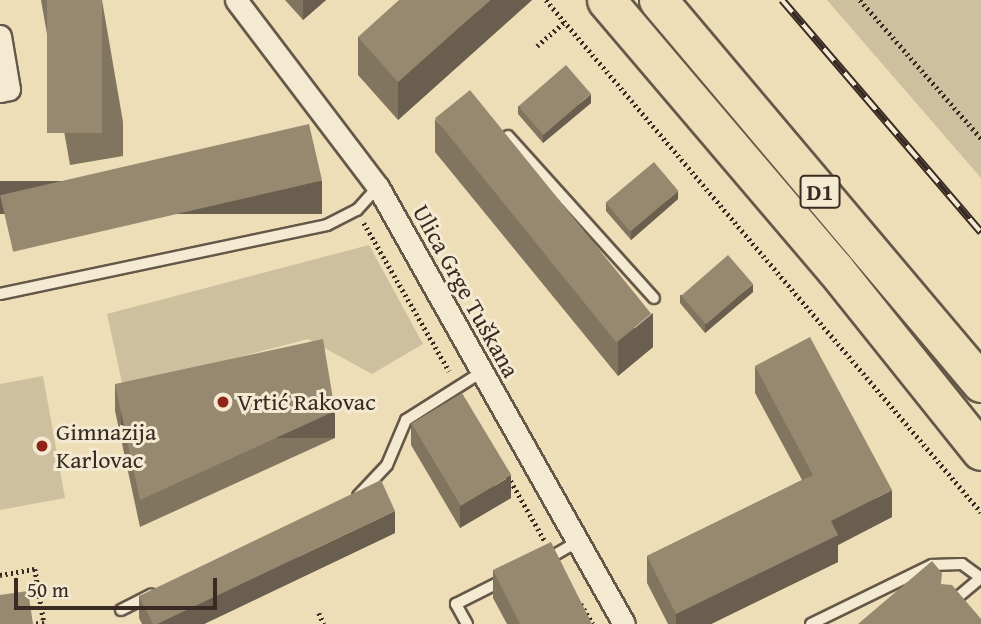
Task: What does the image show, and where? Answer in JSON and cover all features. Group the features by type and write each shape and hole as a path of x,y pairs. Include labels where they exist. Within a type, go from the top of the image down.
{"highway":[{"name":"D1","path":"606,0 835,268 981,451"},
{"name":"D1","path":"658,0 981,383"}],"street":[{"name":"Ulica Grge Tuškana","path":"236,0 378,187 480,373 624,624"},
{"path":"0,36 9,89 0,91"}],"lane":[{"path":"502,130 654,298"},
{"path":"0,294 327,225 356,210 378,187"},
{"path":"348,502 387,465 406,420 457,385 480,373"},
{"path":"529,568 578,541"},
{"path":"811,624 932,565 962,564 981,578 947,606"},
{"path":"467,624 456,604 517,574"},
{"path":"121,610 158,592"}],"path":[{"path":"546,0 981,512"},
{"path":"860,0 981,138"},
{"path":"537,46 565,22"},
{"path":"356,210 457,385"},
{"path":"505,470 554,555"},
{"path":"0,575 35,569 44,623 37,624"},
{"path":"580,601 593,624"},
{"path":"319,613 324,624"}],"shaded area":[{"path":"827,0 981,0 981,178"},
{"path":"369,245 423,344 372,374 308,339 123,387 107,314"},
{"path":"43,376 65,498 0,510 0,384"}],"building":[{"path":"47,0 102,0 102,133 47,133"},
{"path":"399,0 490,0 398,82 358,37"},
{"path":"566,65 591,94 543,135 518,106"},
{"path":"470,90 651,314 616,342 435,118"},
{"path":"309,124 322,181 13,252 0,195"},
{"path":"654,162 678,191 630,232 606,202"},
{"path":"728,255 753,284 706,324 681,296"},
{"path":"810,337 892,490 831,521 838,535 676,614 647,556 813,475 755,366"},
{"path":"323,339 335,411 140,500 115,384"},
{"path":"462,393 511,475 461,506 411,423"},
{"path":"381,480 395,511 153,624 139,596"},
{"path":"551,542 592,624 520,624 493,570"},
{"path":"932,561 942,573 941,584 952,585 981,619 981,624 858,624"},
{"path":"28,591 33,624 0,624 0,595"}],"railway":[{"path":"782,0 981,232"}],"place":[{"name":"Vrtić Rakovac","path":"223,402"},
{"name":"Gimnazija Karlovac","path":"42,446"}]}
